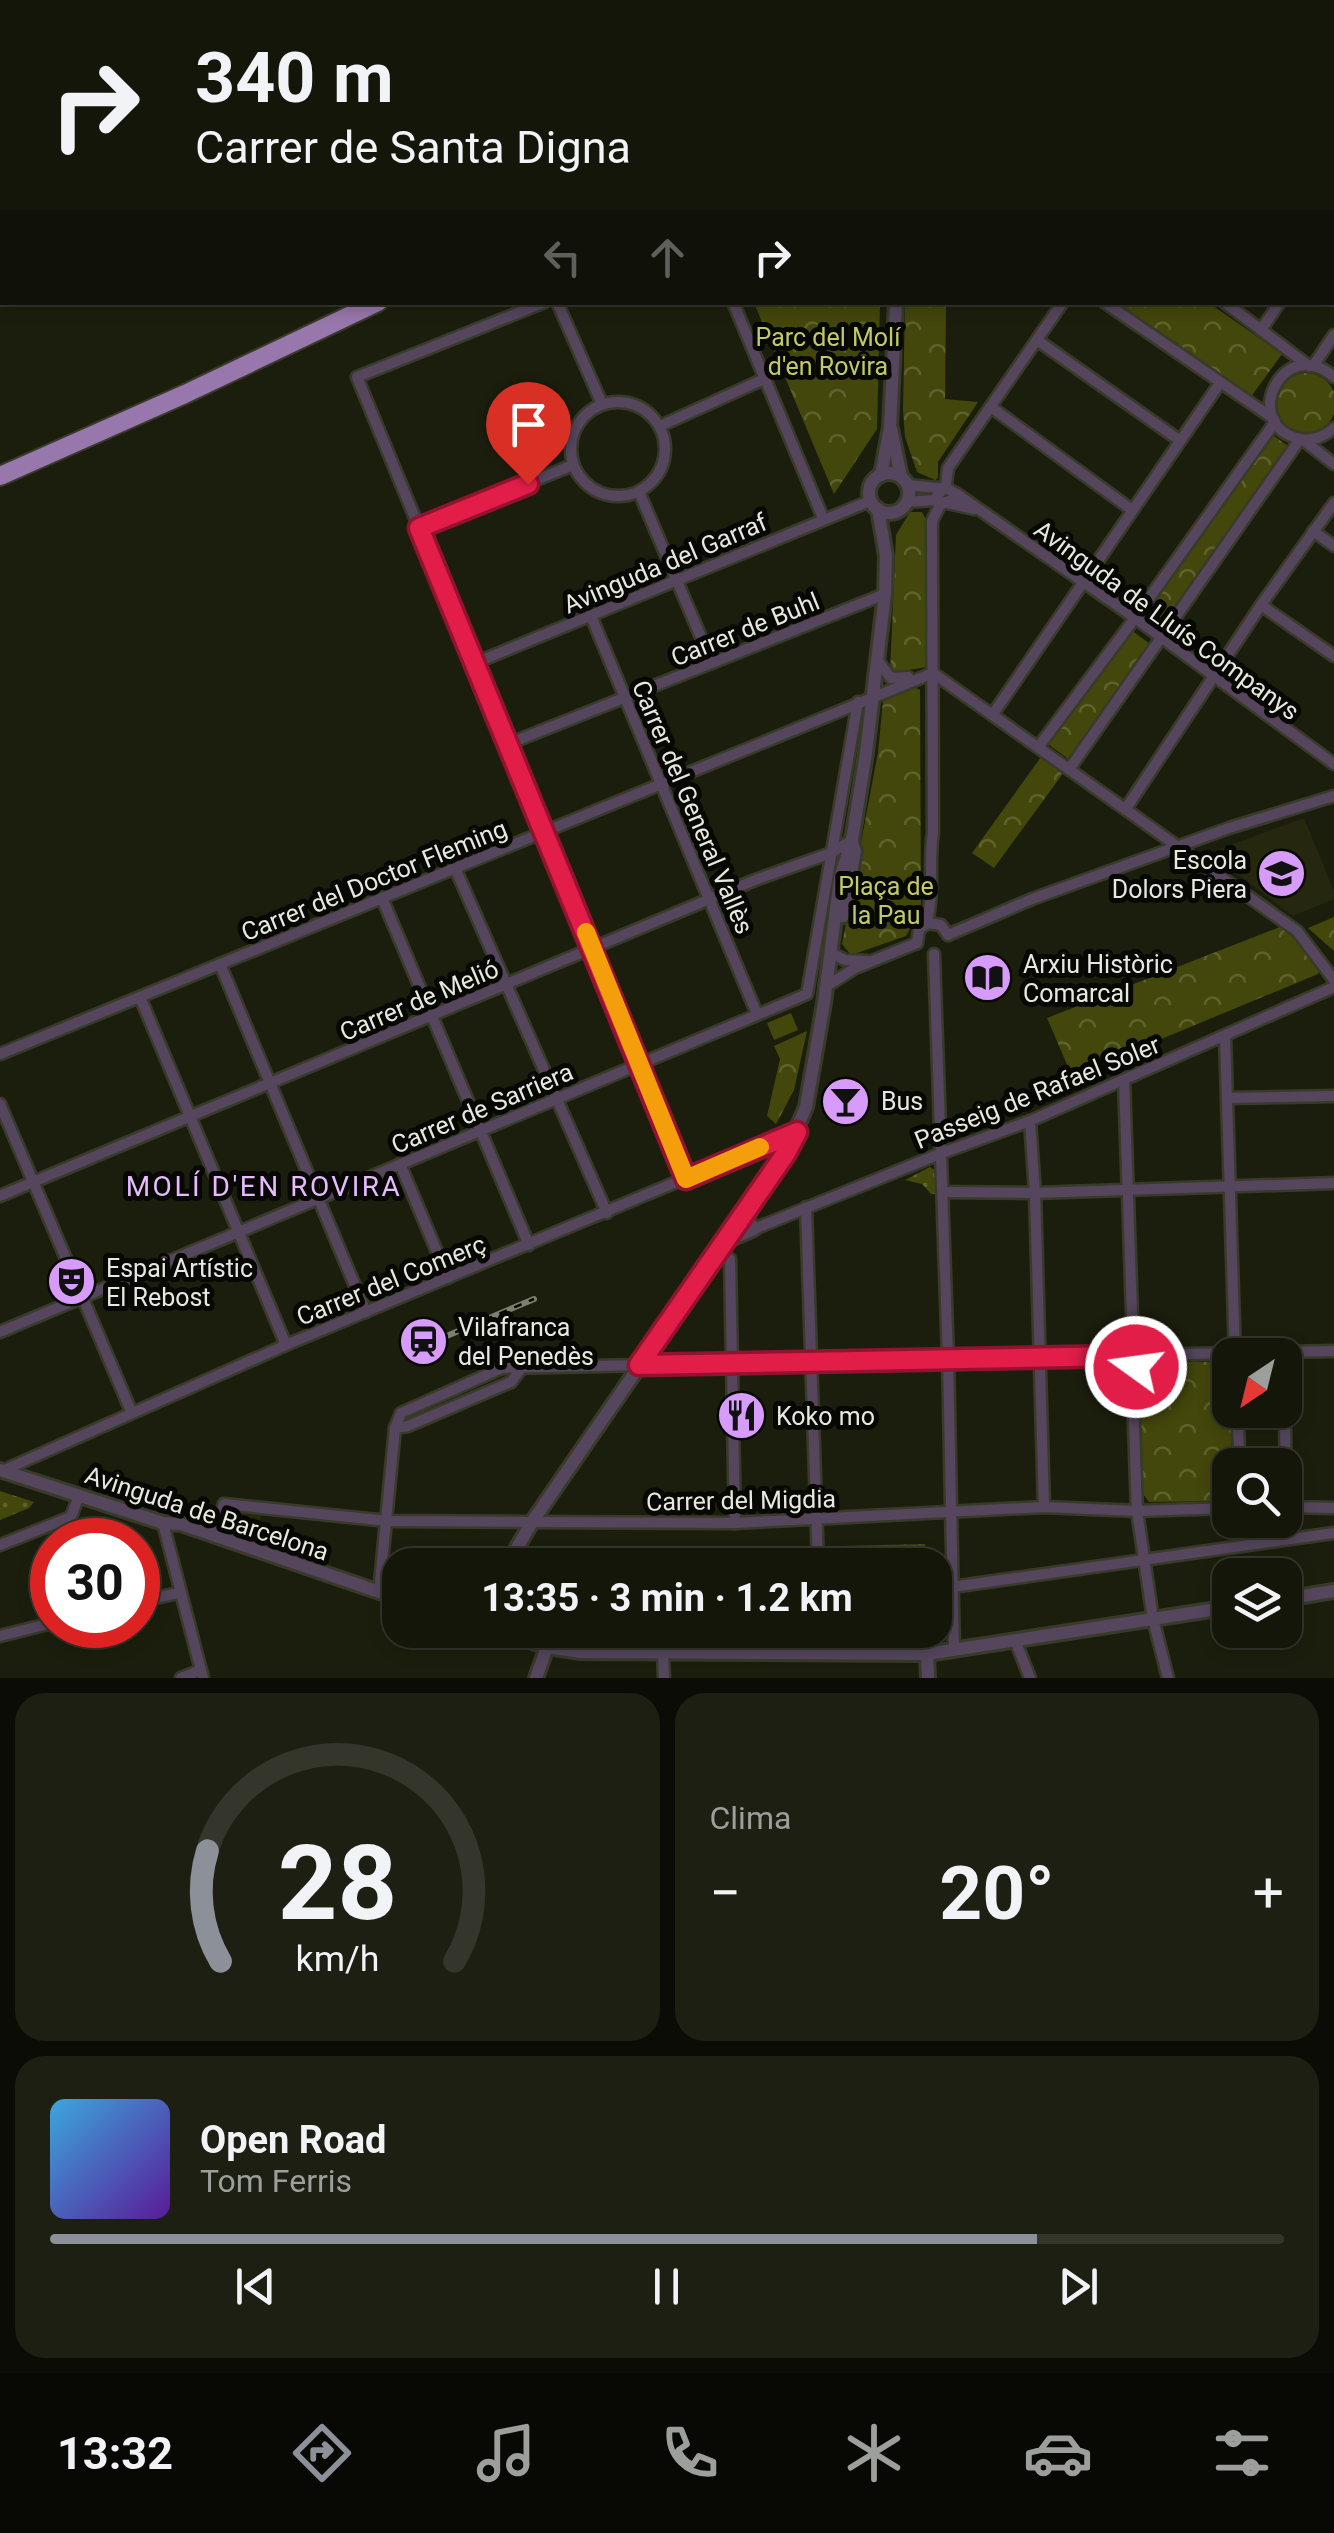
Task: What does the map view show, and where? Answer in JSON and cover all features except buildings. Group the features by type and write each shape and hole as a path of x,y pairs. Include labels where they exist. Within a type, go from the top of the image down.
{"highway":[{"path":"0,476 372,305"}],"street":[{"path":"537,305 358,376 686,1179"},
{"path":"557,305 602,404"},
{"path":"734,305 823,518"},
{"path":"881,475 890,427 896,305"},
{"path":"926,924 941,925 948,935 946,947 934,954 926,953 917,943 931,898 930,850 934,833 932,521 948,468 1061,305"},
{"path":"1108,305 1275,420 1290,436 1324,436 1334,428"},
{"path":"1228,305 1311,366 1334,378"},
{"path":"1262,330 1278,305"},
{"path":"1039,746 1136,618 1275,420 1270,398 1280,378 1288,370 1311,366 1334,335"},
{"path":"1037,340 1179,440"},
{"path":"660,426 764,379"},
{"path":"992,714 1220,383"},
{"path":"625,402 641,407 660,426 665,441 662,466 653,481 638,492 606,495 588,486 573,465 572,434 580,419 602,404 625,402"},
{"path":"990,407 1132,510"},
{"path":"832,955 852,871 852,840 874,695 886,556 902,506 904,481 890,427"},
{"path":"1302,439 1334,464"},
{"path":"1070,768 1302,439"},
{"path":"419,528 573,465"},
{"path":"886,556 872,483 891,473 904,481"},
{"name":"Avinguda de Lluís Companys","path":"904,481 943,488 960,496 1136,618 1334,764"},
{"path":"638,492 712,663"},
{"path":"939,501 960,496"},
{"name":"Avinguda de Lluís Companys","path":"902,506 939,501 977,509"},
{"path":"1126,807 1334,502"},
{"path":"874,505 922,509 932,521"},
{"name":"Avinguda del Garraf","path":"475,664 823,518 874,505"},
{"path":"1313,531 1334,546"},
{"name":"Carrer de Buhl","path":"508,744 884,594"},
{"path":"1261,605 1334,656"},
{"name":"Carrer del General Vallès","path":"591,616 758,1014"},
{"path":"878,661 891,678 933,671 1126,807 1297,931 1334,983"},
{"name":"Carrer del Doctor Fleming","path":"0,1054 933,671"},
{"path":"517,1548 797,1132 806,1107 847,868 838,856 858,702"},
{"path":"948,935 1032,899 1334,796"},
{"path":"838,856 852,840"},
{"name":"Carrer de Melió","path":"0,1196 756,880 838,856"},
{"name":"Carrer de Sarriera","path":"0,1332 807,994 838,856"},
{"path":"456,868 607,1212"},
{"path":"382,898 528,1246"},
{"path":"827,986 855,968 917,943"},
{"path":"934,954 951,1548"},
{"path":"832,955 869,962"},
{"path":"832,955 855,968"},
{"path":"220,964 366,1312"},
{"name":"Passeig de Rafael Soler","path":"754,1230 1030,1121 1225,1036 1334,983"},
{"path":"140,997 286,1345"},
{"path":"1225,1036 1234,1338"},
{"path":"1124,1080 1133,1344"},
{"path":"1227,1098 1334,1096"},
{"path":"0,1104 132,1412"},
{"path":"1030,1121 1036,1193 1044,1507"},
{"name":"Carrer del Comerç","path":"1,1470 286,1345 797,1132"},
{"path":"400,1164 448,1278"},
{"path":"943,1192 1036,1193 1334,1183"},
{"path":"806,1207 818,1548"},
{"path":"723,1244 754,1230 744,1216"},
{"path":"730,1259 735,1522"},
{"path":"1133,1344 1144,1355 1140,1364 1132,1368 1123,1364 1120,1356 1124,1347 1133,1344"},
{"path":"1302,1352 1334,1351"},
{"path":"1144,1355 1212,1354"},
{"path":"379,1593 395,1428 510,1382 520,1370 1120,1356"},
{"path":"1132,1368 1138,1511 1152,1619 1168,1678"},
{"name":"Avinguda de Barcelona","path":"1,1470 163,1523 181,1524 382,1594"},
{"path":"0,1545 71,1516 79,1495"},
{"name":"Carrer del Migdia","path":"213,1535 224,1504 388,1521 532,1522 818,1520 1044,1507 1138,1511 1212,1509"},
{"path":"1302,1507 1334,1508"},
{"path":"163,1523 202,1674 181,1678"},
{"path":"954,1650 952,1587 1334,1533"},
{"path":"1302,1596 1334,1591"},
{"path":"160,1596 178,1592"},
{"path":"555,1648 591,1653 922,1654 1212,1610"},
{"path":"0,1636 30,1628"},
{"path":"1016,1640 1030,1678"},
{"path":"536,1678 548,1648"},
{"path":"921,1648 928,1678"},
{"path":"663,1653 664,1678"}],"shaded area":[{"name":"Escola Dolors Piera","path":"1304,818 1334,899 1293,916 1212,852"},
{"path":"230,1508 263,1511 256,1539 224,1528"}],"green space":[{"name":"Parc del Molí d'en Rovira","path":"755,305 880,305 877,429 834,494"},
{"path":"905,305 946,305 945,399 978,402 938,462 935,480 917,472 905,437"},
{"path":"1118,305 1212,305 1282,354 1250,398"},
{"path":"1295,376 1317,376 1333,392 1333,414 1317,430 1295,430 1279,414 1279,392"},
{"path":"1271,434 1291,448 1160,630 1142,616"},
{"path":"910,512 922,512 929,526 927,667 890,673 896,535"},
{"path":"1131,630 1150,644 1071,761 1048,744"},
{"name":"Plaça de la Pau","path":"910,685 920,690 921,909 906,936 851,955 842,944 878,752 883,701"},
{"path":"1041,757 1064,772 994,868 972,853"},
{"path":"1334,917 1334,951 1308,928"},
{"path":"1280,927 1296,940 1320,970 1318,974 1072,1076 1047,1018"},
{"path":"791,1013 798,1030 774,1040 767,1023"},
{"path":"807,1031 794,1090 776,1124 767,1116 780,1059 774,1046"},
{"path":"930,1167 936,1171 936,1194 922,1184 905,1180"},
{"path":"1154,1361 1212,1362 1212,1428 1231,1428 1232,1448 1212,1448 1212,1501 1149,1502 1143,1494 1139,1378"},
{"path":"0,1491 34,1502 0,1520"},
{"path":"925,1544 925,1548 842,1548"}],"railway":[{"path":"411,1351 534,1299"}],"slow traffic":[{"path":"586,932 686,1179 760,1147"}],"place":[{"name":"Escola Dolors Piera","path":"1282,874"},
{"name":"Arxiu Històric Comarcal","path":"988,978"},
{"name":"Bus","path":"846,1101"},
{"name":"Espai Artístic El Rebost","path":"71,1282"},
{"name":"Vilafranca del Penedès","path":"423,1341"},
{"name":"Koko mo","path":"741,1416"}],"district":[{"name":"MOLÍ D'EN ROVIRA","path":"264,1186"}],"route":[{"path":"528,484 419,528 686,1179 797,1132 639,1365 1120,1356 1127,1367 1136,1367"}]}
